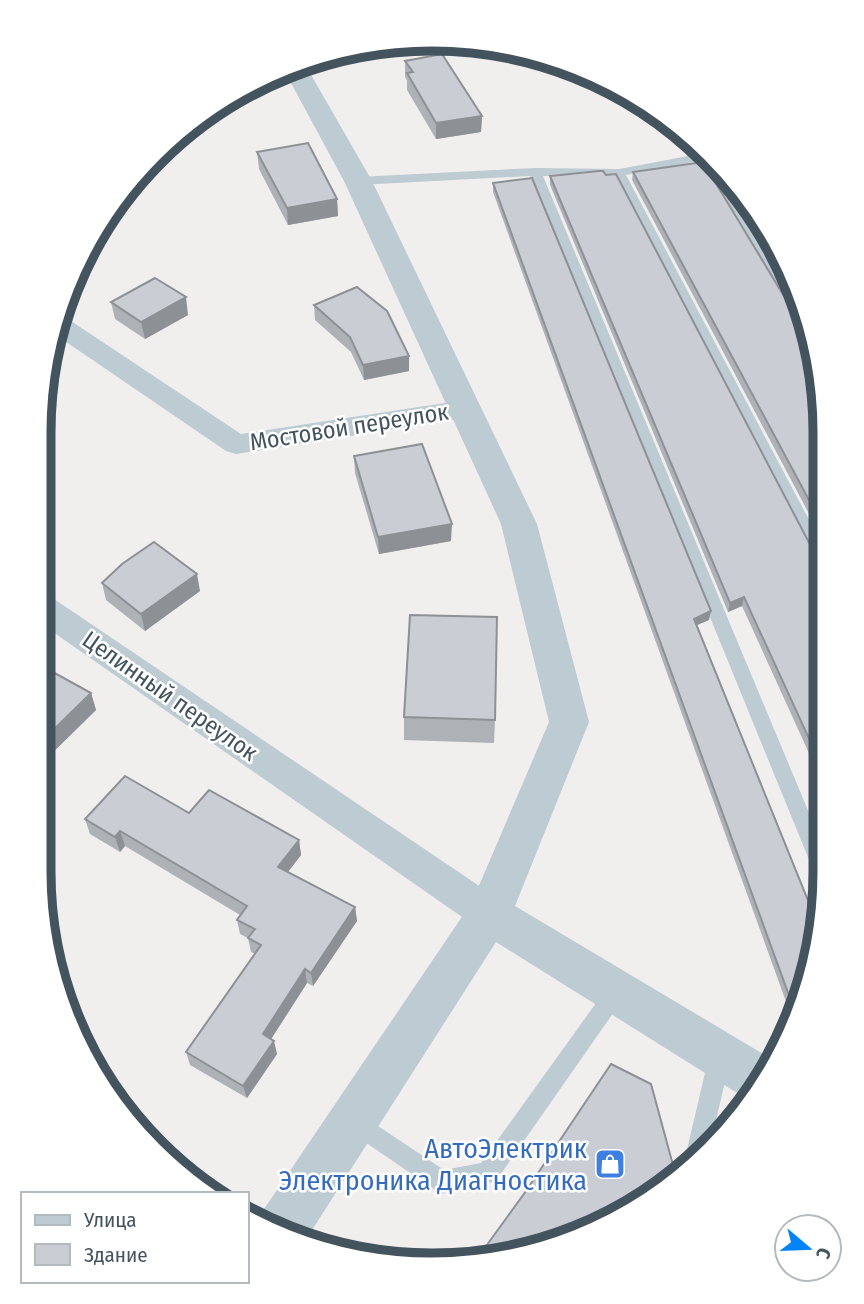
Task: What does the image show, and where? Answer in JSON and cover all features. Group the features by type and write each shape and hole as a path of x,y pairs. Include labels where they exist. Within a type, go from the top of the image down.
{"street":[{"path":"286,1224 489,914 569,722 519,524 358,181 299,75"},
{"name":"Мостовой переулок","path":"65,329 236,444 465,409"},
{"name":"Целинный переулок","path":"51,614 489,914"},
{"path":"489,914 754,1076"}],"lane":[{"path":"358,181 535,172 619,173 698,158"},
{"path":"535,172 813,845"},
{"path":"619,173 813,543"},
{"path":"719,181 791,303"},
{"path":"354,1121 441,1182 488,1173 616,992"},
{"path":"699,1145 720,1056"}],"building":[{"path":"442,54 482,116 436,123 407,73 413,72 405,61"},
{"path":"308,143 337,199 287,208 257,152"},
{"path":"702,162 794,313 810,382 813,507 633,172"},
{"path":"603,171 606,175 616,174 813,550 813,747 744,597 730,603 550,176"},
{"path":"532,178 711,611 694,619 811,908 806,946 791,1001 493,183"},
{"path":"155,278 186,297 141,322 111,302"},
{"path":"357,287 387,311 409,356 363,365 350,337 314,305"},
{"path":"422,444 452,524 378,537 354,456"},
{"path":"154,542 197,574 141,614 102,583 122,564"},
{"path":"410,615 497,617 495,720 404,717"},
{"path":"51,671 91,693 51,732"},
{"path":"125,776 189,813 209,790 299,840 278,867 355,907 311,973 305,969 263,1034 274,1041 243,1086 186,1052 261,945 248,938 255,929 237,920 247,906 120,831 115,837 85,819"},
{"path":"611,1064 651,1084 673,1165 671,1169 623,1202 578,1224 531,1240 483,1250"}],"place":[{"name":"АвтоЭлектрик Электроника Диагностика","path":"610,1164"}]}
